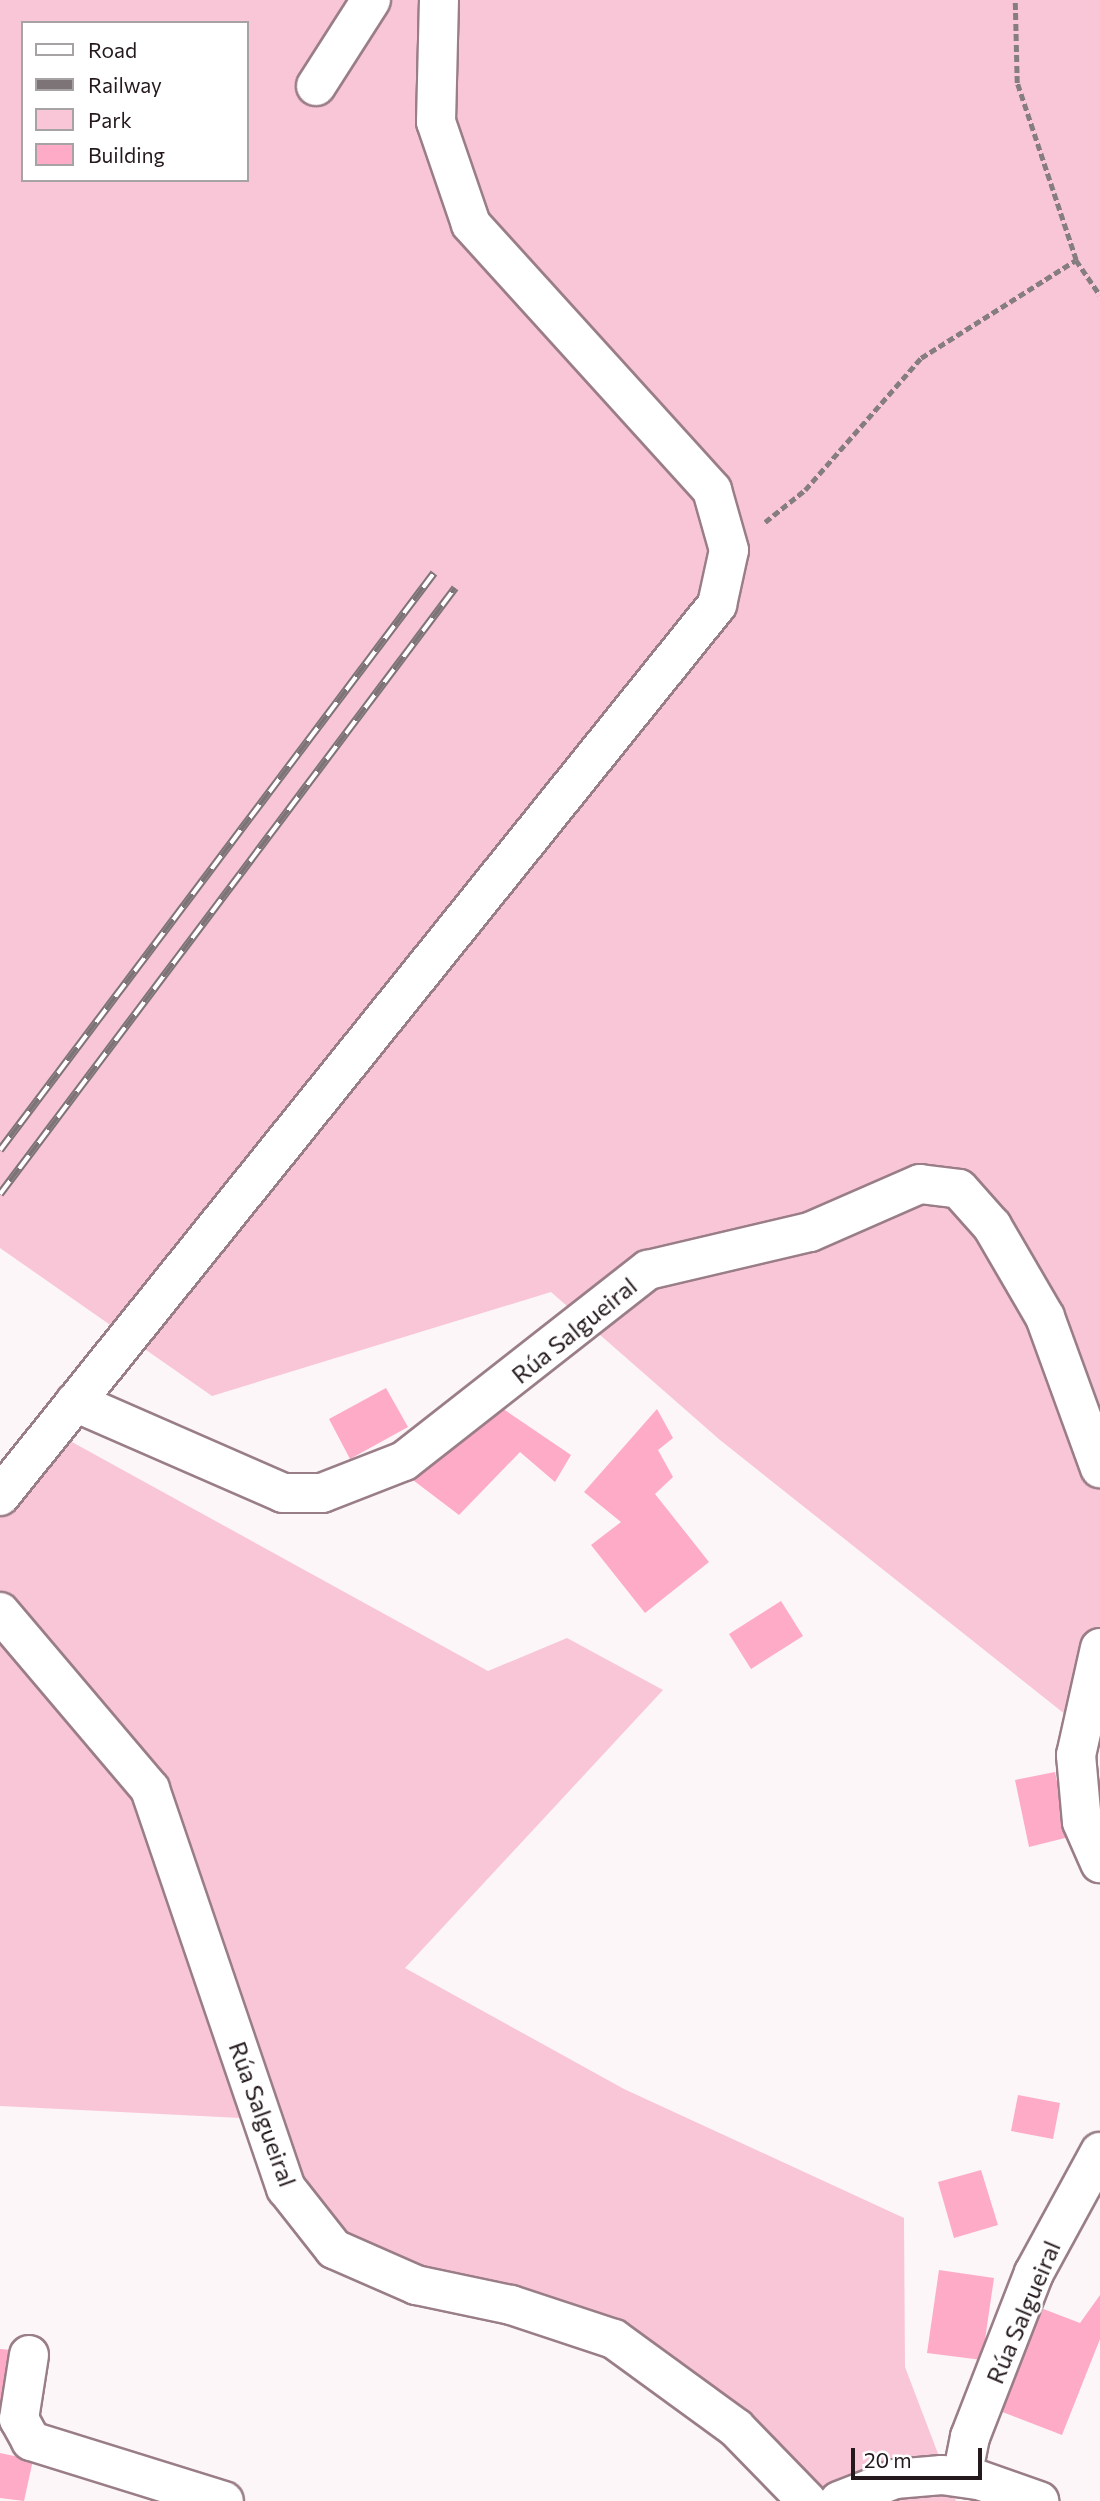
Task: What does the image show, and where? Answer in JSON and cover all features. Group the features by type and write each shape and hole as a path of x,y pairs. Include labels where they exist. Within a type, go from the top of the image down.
{"street":[{"path":"316,86 371,0"},
{"path":"0,1496 717,605 729,550 712,490 471,224 436,122 439,0"},
{"name":"Rúa Salgueiral","path":"75,1402 284,1493 322,1493 404,1461 648,1270 810,1232 920,1184 959,1189 992,1226 1045,1317 1100,1468"},
{"name":"Rúa Salgueiral","path":"0,1612 150,1789 286,2188 334,2249 416,2285 511,2305 614,2339 736,2428 807,2501"},
{"path":"1100,1648 1076,1755 1082,1822 1100,1863"},
{"name":"Rúa Salgueiral","path":"962,2477 970,2437 1034,2273 1100,2152"},
{"path":"29,2355 19,2419 31,2441 224,2501"},
{"path":"839,2501 895,2479 962,2477 1039,2501"}],"path":[{"path":"1016,0 1017,83 1076,260 1100,295"},
{"path":"729,550 805,490 921,358 1076,260"}],"green space":[{"path":"0,0 1100,0 1100,1742 720,1440 551,1292 212,1396 0,1248"},
{"path":"52,1431 488,1671 567,1638 663,1690 405,1968 624,2089 904,2218 905,2367 956,2501 807,2501 614,2339 334,2249 262,2119 0,2106 0,1496"}],"building":[{"path":"386,1388 408,1427 350,1459 329,1419"},
{"path":"499,1406 571,1455 555,1482 520,1452 459,1515 405,1474"},
{"path":"657,1409 673,1438 658,1450 673,1477 655,1494 709,1562 645,1613 591,1545 621,1522 584,1492"},
{"path":"781,1601 803,1636 751,1669 729,1634"},
{"path":"1055,1772 1069,1837 1029,1847 1015,1780"},
{"path":"1018,2095 1060,2103 1053,2139 1011,2131"},
{"path":"981,2170 998,2225 954,2238 938,2182"},
{"path":"939,2270 994,2278 982,2360 927,2353"},
{"path":"1100,2295 1100,2339 1062,2435 992,2408 1033,2305 1080,2323"},
{"path":"0,2349 11,2350 7,2421 0,2420"},
{"path":"0,2453 33,2460 24,2501 0,2498"}],"railway":[{"path":"0,1150 434,573"},
{"path":"0,1194 455,588"}]}
